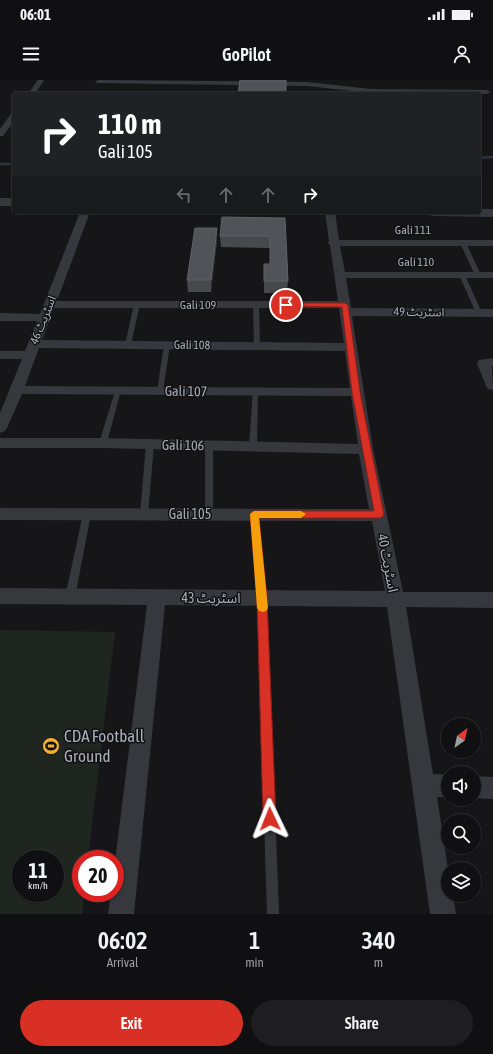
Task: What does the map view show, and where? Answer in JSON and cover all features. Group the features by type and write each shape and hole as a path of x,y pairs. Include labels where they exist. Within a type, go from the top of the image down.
{"street":[{"path":"32,92 41,80"},
{"path":"98,82 172,84 307,82 315,86 388,92"},
{"path":"481,95 488,95 482,86"},
{"path":"0,119 12,117"},
{"path":"1,133 12,118"},
{"path":"1,133 12,132"},
{"path":"0,202 12,202"},
{"path":"481,205 493,205"},
{"path":"0,209 12,209"},
{"path":"481,213 493,213"},
{"name":"اسٹریٹ 46","path":"0,428 9,397 50,304 85,214"},
{"name":"اسٹریٹ 40","path":"330,214 333,243 345,308 356,392 395,598 443,914"},
{"name":"Gali 111","path":"333,243 493,243"},
{"name":"Gali 110","path":"339,275 493,276"},
{"name":"Gali 109","path":"50,304 256,305 345,308"},
{"name":"اسٹریٹ 49","path":"345,308 493,313"},
{"path":"0,317 44,318"},
{"name":"Gali 108","path":"0,355 31,349 128,345 350,347"},
{"path":"489,362 485,364 493,386"},
{"name":"Gali 107","path":"9,397 118,390 356,392"},
{"name":"Gali 106","path":"0,443 103,443 366,449"},
{"name":"Gali 105","path":"0,514 380,515"},
{"name":"اسٹریٹ 43","path":"0,596 157,598 395,598 493,600"},
{"path":"121,914 157,598"},
{"path":"424,785 441,786"},
{"path":"481,787 493,788"}],"lane":[{"path":"463,243 478,275"},
{"path":"462,275 480,313"},
{"path":"128,345 137,304"},
{"path":"256,305 257,346"},
{"path":"160,391 167,345"},
{"path":"103,443 118,390"},
{"path":"253,446 255,392"},
{"path":"144,514 150,444"},
{"path":"209,446 209,514"},
{"path":"70,597 87,514"},
{"path":"254,514 262,598 273,914"}],"shaded area":[{"name":"CDA Football Ground","path":"0,630 115,632 89,850 72,850 72,902 83,902 82,914 0,914"}],"building":[{"path":"240,80 286,80 286,92 238,92"},
{"path":"222,217 285,218 288,281 264,281 264,264 270,264 270,236 220,236"},
{"path":"195,228 217,228 211,280 187,280"}],"waterway":[{"path":"481,158 493,157"},
{"path":"0,164 12,164"}],"slow traffic":[{"path":"263,608 254,514 301,514"}],"place":[{"name":"CDA Football Ground","path":"51,746"}],"route":[{"path":"270,819 262,598 254,514 380,515 356,392 345,305 286,305"}]}
